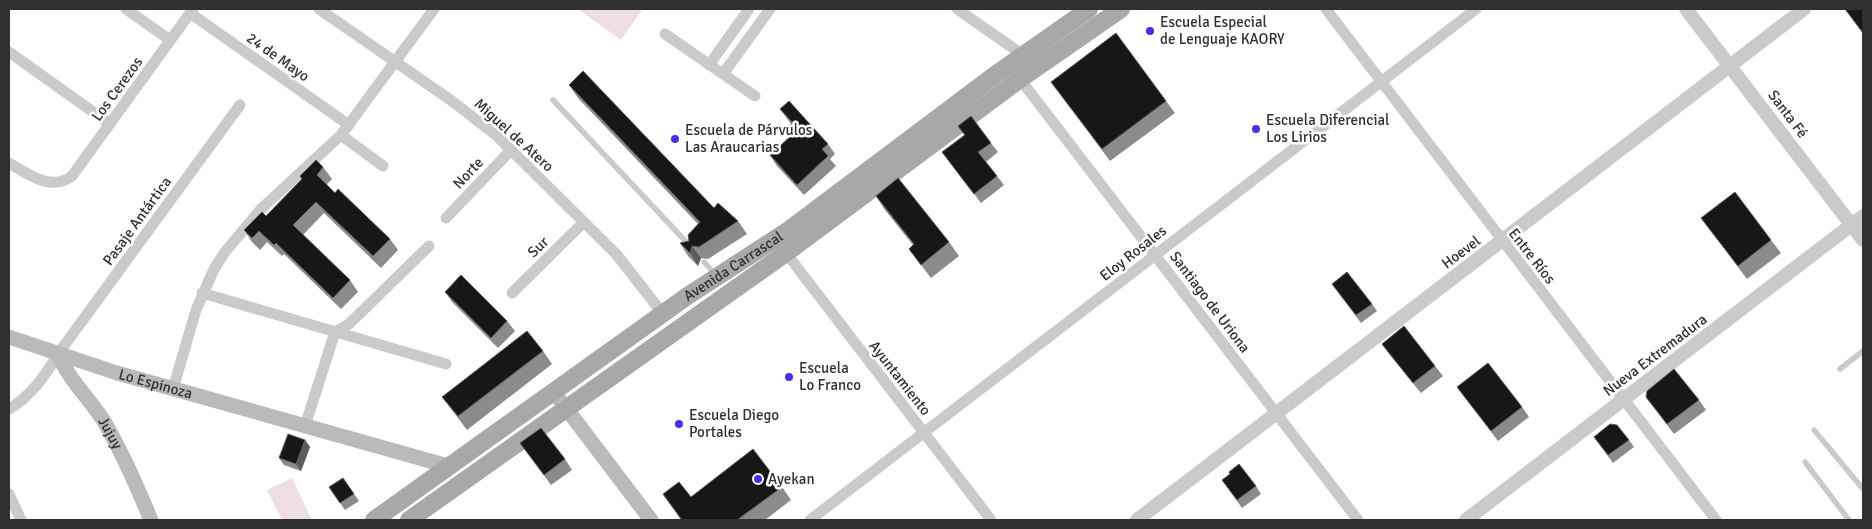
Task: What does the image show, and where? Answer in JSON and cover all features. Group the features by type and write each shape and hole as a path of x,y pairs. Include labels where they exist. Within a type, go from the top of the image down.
{"main road":[{"name":"Avenida Carrascal","path":"374,520 553,390 818,209 1023,55 1089,9"},
{"name":"Avenida Carrascal","path":"409,520 565,407 786,253 1020,79 1121,9"},
{"name":"Lo Espinoza","path":"9,337 173,389 448,466"},
{"name":"Jujuy","path":"58,354 68,375 93,406 113,438 151,520"},
{"path":"553,390 651,520"}],"street":[{"path":"126,9 170,40"},
{"name":"Miguel de Atero","path":"319,9 467,112 512,150 630,270 663,314"},
{"path":"173,389 190,327 202,293 225,252 249,222 341,135 434,9"},
{"path":"709,65 750,9 767,13 723,74"},
{"path":"957,9 1023,55"},
{"name":"Entre Ríos","path":"1326,9 1716,520"},
{"name":"Eloy Rosales","path":"810,520 1476,9"},
{"name":"Santa Fé","path":"1686,9 1863,240"},
{"name":"Hoevel","path":"1137,520 1804,9"},
{"name":"Los Cerezos","path":"9,164 48,183 62,182 75,172 191,11"},
{"name":"24 de Mayo","path":"191,11 349,125"},
{"path":"665,34 755,96"},
{"path":"9,52 110,124"},
{"name":"Santiago de Uriona","path":"1020,79 1358,520"},
{"name":"Pasaje Antártica","path":"9,409 34,389 240,105"},
{"path":"341,135 383,166"},
{"name":"Norte","path":"446,218 512,150"},
{"name":"Nueva Extremadura","path":"1466,520 1863,216"},
{"name":"Sur","path":"512,293 584,222"},
{"path":"305,426 335,332 349,324 429,246"},
{"name":"Ayuntamiento","path":"786,253 991,520"},
{"path":"202,293 446,364"},
{"path":"9,494 21,520"}],"lane":[{"path":"553,100 694,251"},
{"path":"704,262 719,278"},
{"path":"1840,369 1863,351"},
{"path":"1814,430 1863,490"},
{"path":"1805,462 1849,520"}],"shaded area":[{"path":"578,9 641,9 642,10 621,40"},
{"path":"292,478 312,520 282,520 267,490"}],"building":[{"path":"1845,9 1863,9 1863,33"},
{"path":"1116,33 1166,101 1102,149 1051,82"},
{"path":"583,71 714,208 718,203 738,221 699,247 692,246 690,253 680,243 689,241 688,235 700,222 569,85"},
{"path":"789,101 828,144 822,149 828,156 797,185 770,155 791,136 785,129 793,123 780,109"},
{"path":"971,116 991,143 978,152 997,176 974,194 942,152 965,135 958,126"},
{"path":"316,160 323,167 317,175 335,193 338,189 390,239 373,256 316,202 293,225 350,280 333,298 276,243 274,245 259,231 252,238 244,230 262,212 266,216 302,179 300,176"},
{"path":"898,178 949,242 921,265 909,249 914,244 876,196"},
{"path":"1735,192 1771,240 1738,266 1701,218"},
{"path":"1347,272 1372,304 1356,315 1332,284"},
{"path":"461,275 507,321 491,338 445,292"},
{"path":"1404,326 1435,366 1413,383 1382,344"},
{"path":"527,331 543,351 458,416 442,397"},
{"path":"1488,363 1522,407 1491,431 1457,387"},
{"path":"1674,369 1699,400 1667,424 1646,397 1647,391"},
{"path":"1610,424 1617,425 1629,440 1608,455 1594,437"},
{"path":"541,428 565,459 544,475 520,443"},
{"path":"288,434 305,440 296,464 279,458"},
{"name":"Ayekan","path":"753,449 782,487 737,520 682,520 663,494 679,482 691,497"},
{"path":"1239,464 1256,486 1237,500 1222,480"},
{"path":"343,478 354,494 340,503 329,487"}],"place":[{"name":"Escuela Especial de Lenguaje KAORY","path":"1150,31"},
{"name":"Escuela Diferencial Los Lirios","path":"1256,129"},
{"name":"Escuela de Párvulos Las Araucarias","path":"675,139"},
{"name":"Escuela Lo Franco","path":"789,377"},
{"name":"Escuela Diego Portales","path":"679,424"},
{"name":"Ayekan","path":"758,479"}]}
